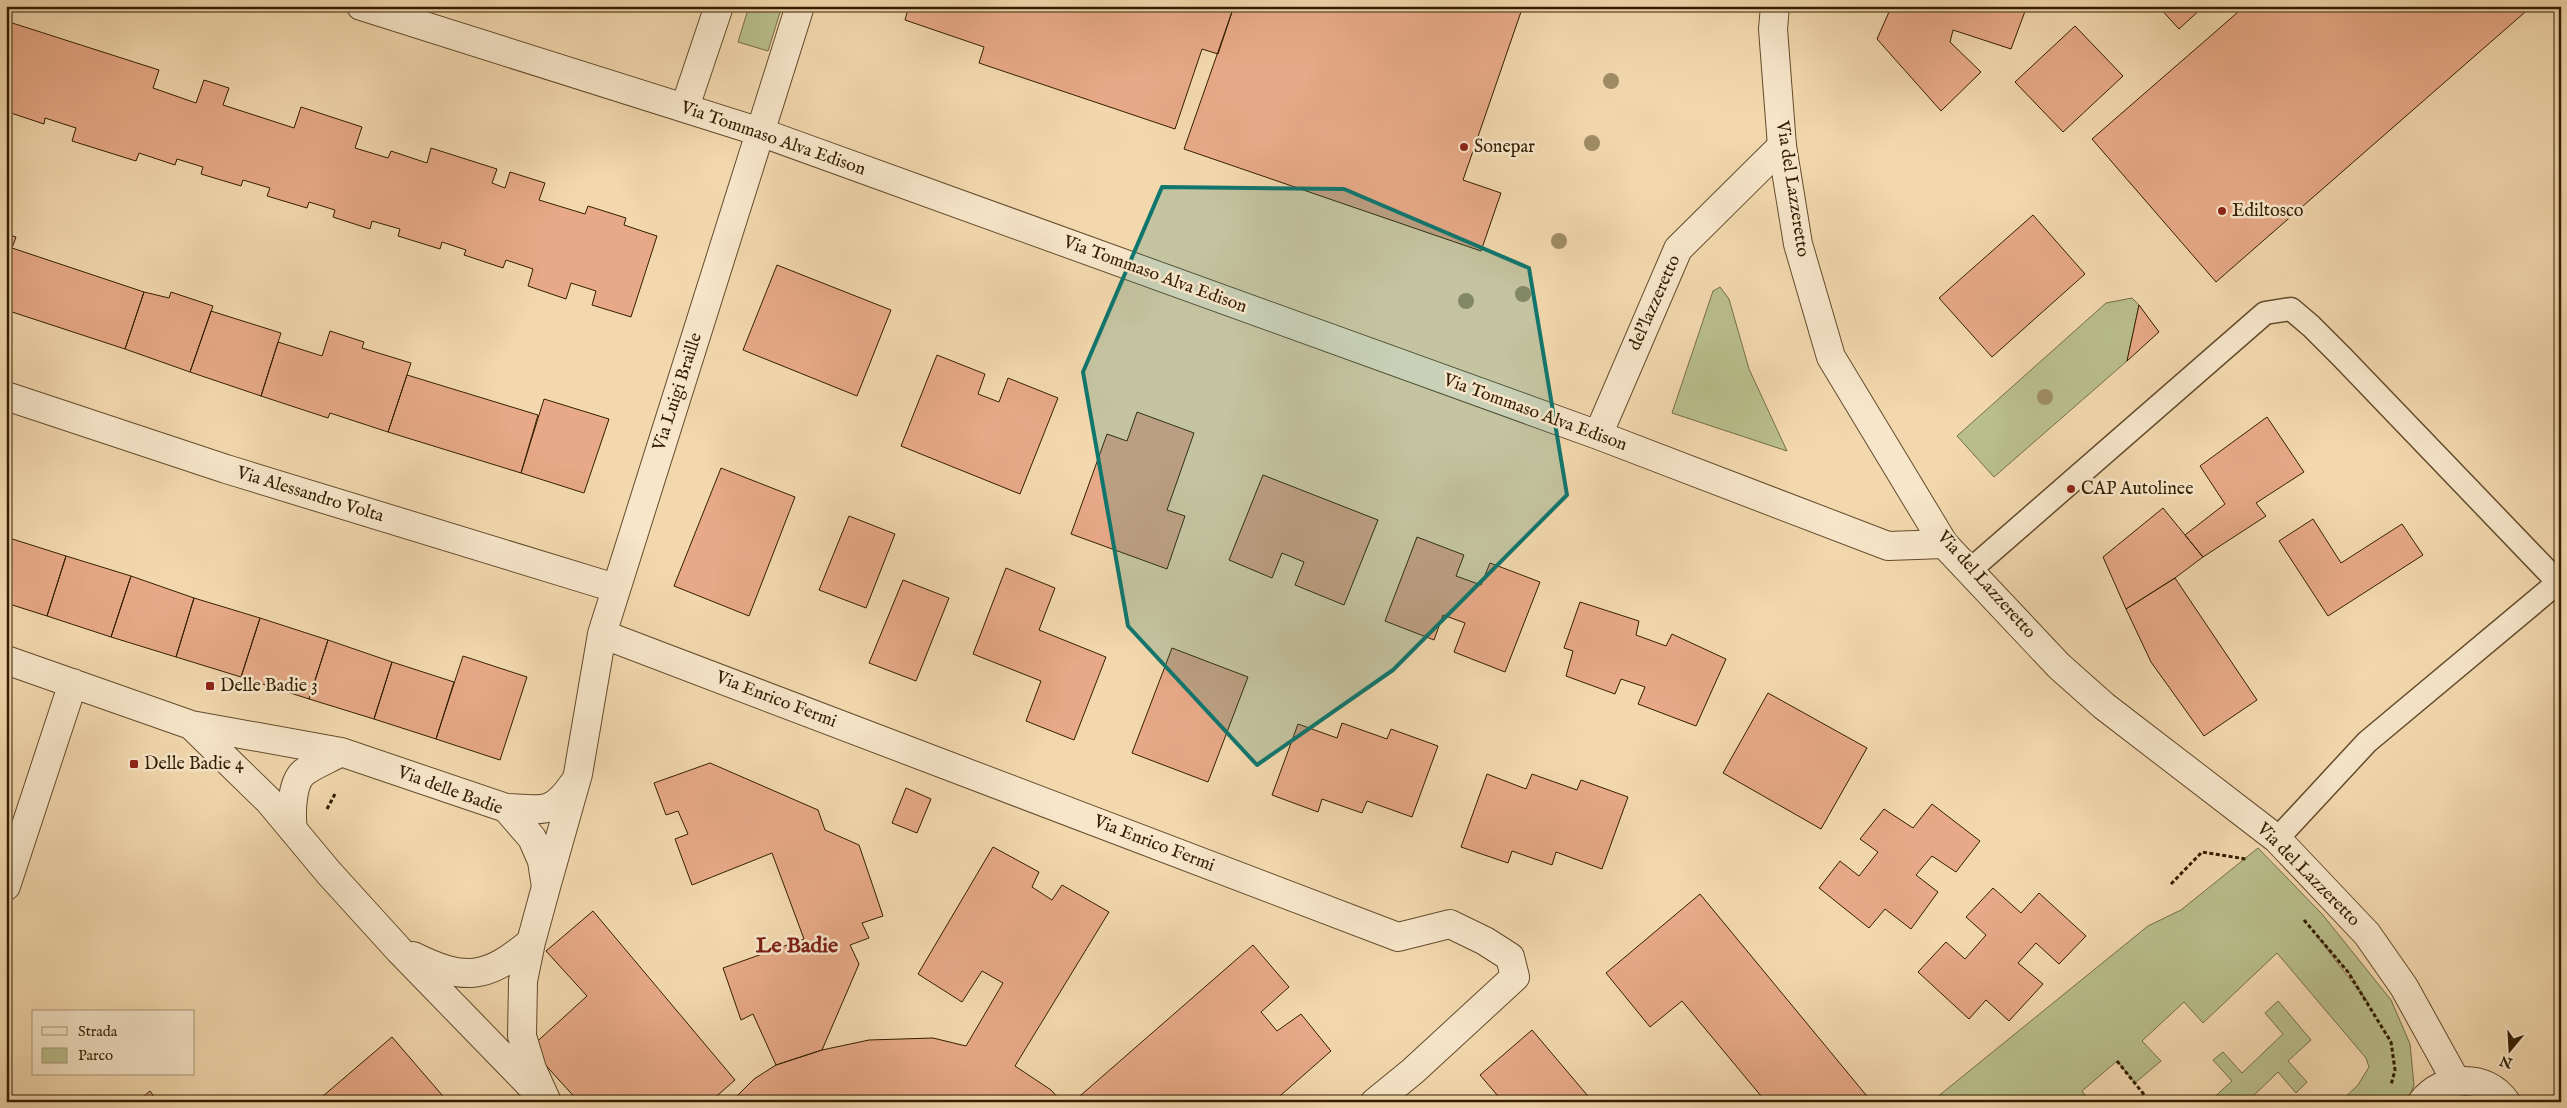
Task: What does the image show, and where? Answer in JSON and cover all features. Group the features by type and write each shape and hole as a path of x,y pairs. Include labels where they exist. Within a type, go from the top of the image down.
{"street":[{"name":"Via Tommaso Alva Edison","path":"361,6 760,132 1598,435 1888,546 1944,544"},
{"path":"685,107 719,6"},
{"name":"Via Luigi Braille","path":"546,888 575,782 602,634 615,588 800,6"},
{"name":"Via del Lazzeretto","path":"1775,6 1773,30 1782,146 1798,244 1831,357 1944,544 2059,666 2097,700 2277,838 2367,934 2404,987 2413,1006 2438,1090 2473,1081 2489,1086 2506,1102"},
{"name":"del'lazzeretto","path":"1598,435 1678,249 1782,146"},
{"name":"Via Alessandro Volta","path":"6,396 226,469 615,588"},
{"name":"Via Enrico Fermi","path":"602,634 1398,937 1450,924 1485,941 1510,957 1514,977 1413,1070 1375,1102"},
{"name":"Via delle Badie","path":"6,660 191,725 341,752 506,808 532,838 542,861 546,888 531,942 523,981 522,1036 532,1070 547,1102"},
{"path":"6,886 73,682"},
{"name":"Via delle Badie","path":"191,725 269,801 399,950 547,1102"},
{"path":"293,830 291,815 294,793 302,774 341,752"},
{"name":"Via Luigi Braille","path":"506,808 546,809 556,806 575,782"},
{"name":"Via delle Badie","path":"399,950 453,973 478,973 507,962 531,942"}],"lane":[{"path":"1970,571 2265,313 2291,309 2336,351 2560,581 2368,742 2277,838"}],"path":[{"path":"324,815 335,793 342,790"},
{"path":"2171,884 2202,852 2246,859 2253,866"},
{"path":"2301,917 2348,972 2391,1042 2395,1070 2391,1088"},
{"path":"2117,1061 2150,1102"}],"highlighted area":[{"path":"1162,187 1344,189 1529,268 1567,495 1393,670 1257,765 1128,626 1083,372"}],"green space":[{"path":"749,6 782,6 768,51 738,42"},
{"path":"1720,287 1729,299 1749,369 1787,451 1672,413 1713,291"},
{"path":"2132,298 2139,305 2127,361 1994,477 1957,436 2106,303"},
{"path":"2258,848 2322,914 2391,1000 2410,1044 2414,1085 2408,1102 2340,1102 2358,1085 2369,1067 2366,1058 2277,953 2203,1023 2184,1002 2142,1041 2161,1061 2135,1083 2117,1061 2082,1091 2090,1102 1931,1102 2148,926 2181,910","holes":["2316,935 2348,972 2369,1004"]},
{"path":"2278,1001 2311,1040 2288,1061 2307,1082 2296,1093 2278,1072 2247,1102 2209,1102 2232,1081 2213,1060 2223,1052 2242,1073 2283,1034 2265,1013"}],"building":[{"path":"909,6 1234,6 1218,54 1202,49 1175,129 979,63 984,47 905,20"},
{"path":"1234,6 1523,6 1463,180 1501,193 1481,251 1184,149"},
{"path":"1879,6 2027,6 2011,49 1953,30 1950,42 1981,72 1941,111 1877,39 1889,12 1878,10"},
{"path":"2158,6 2204,6 2179,29"},
{"path":"2245,6 2532,6 2216,282 2092,139"},
{"path":"6,21 159,70 153,88 196,103 204,80 229,88 223,105 294,128 301,107 362,127 355,148 388,158 391,151 427,163 431,148 497,169 492,183 505,188 510,172 545,183 539,200 585,214 588,206 626,218 624,225 657,236 631,317 592,305 596,291 571,283 566,299 528,286 533,269 506,260 503,268 464,255 466,250 442,242 440,249 398,236 400,229 372,221 370,229 333,217 335,210 309,202 307,208 267,196 270,188 243,180 241,186 201,174 203,167 177,159 175,165 139,153 136,161 72,141 76,128 45,118 44,124 8,112 10,104 6,103"},
{"path":"2075,26 2123,76 2063,132 2015,82"},
{"path":"2033,215 2085,274 1992,357 1939,298"},
{"path":"6,234 16,237 6,265"},
{"path":"12,248 144,292 125,349 6,310 6,265"},
{"path":"777,265 891,310 857,396 743,350"},
{"path":"144,292 169,298 171,292 213,306 190,372 125,349"},
{"path":"2139,305 2159,332 2127,361"},
{"path":"211,311 281,333 261,396 190,372"},
{"path":"330,331 364,342 362,348 411,363 388,432 330,413 328,418 261,396 278,342 322,356"},
{"path":"937,355 985,374 978,394 999,402 1008,378 1058,398 1020,494 901,446"},
{"path":"407,375 538,415 521,473 388,432"},
{"path":"544,399 609,419 584,493 521,473"},
{"path":"1137,412 1194,433 1167,510 1185,516 1167,569 1071,534 1107,434 1127,441"},
{"path":"2267,417 2304,472 2256,503 2266,516 2203,557 2185,535 2225,504 2200,466"},
{"path":"721,468 795,497 749,616 674,586"},
{"path":"1263,475 1378,520 1344,605 1295,585 1304,562 1282,553 1272,578 1229,560"},
{"path":"2163,508 2203,557 2175,578 2126,609 2103,557"},
{"path":"849,516 895,534 866,608 819,590"},
{"path":"2313,519 2341,563 2402,524 2423,555 2328,616 2279,541"},
{"path":"6,537 66,556 47,616 6,603"},
{"path":"1417,537 1464,555 1456,576 1481,585 1490,563 1540,582 1505,672 1454,652 1465,623 1443,615 1434,640 1385,621"},
{"path":"66,556 131,576 111,637 47,616"},
{"path":"1006,568 1055,588 1039,630 1106,657 1074,740 1026,721 1041,681 973,654"},
{"path":"131,576 194,598 176,657 111,637"},
{"path":"2175,578 2257,700 2204,736 2151,662 2126,609"},
{"path":"903,580 949,598 916,681 869,663"},
{"path":"194,598 260,618 241,677 176,657"},
{"path":"1580,602 1639,621 1636,635 1666,646 1672,634 1726,659 1696,726 1638,704 1645,687 1621,679 1615,694 1566,676 1573,651 1564,648"},
{"path":"260,618 328,640 309,699 241,677"},
{"path":"328,640 392,662 374,719 309,699"},
{"path":"1172,648 1248,677 1208,782 1132,753"},
{"path":"463,656 527,677 500,760 436,739"},
{"path":"392,662 454,682 436,739 374,719"},
{"path":"1768,693 1867,748 1821,829 1723,773"},
{"path":"1342,723 1387,739 1391,729 1438,746 1412,817 1367,801 1362,813 1322,799 1318,812 1272,795 1298,724 1337,738"},
{"path":"710,763 818,810 825,830 859,845 883,916 862,923 869,938 850,945 859,964 822,1050 776,1065 753,1014 741,1020 723,968 804,939 772,853 692,885 675,839 688,834 678,811 666,815 654,783"},
{"path":"1487,774 1526,789 1532,774 1577,790 1581,780 1628,797 1602,869 1556,852 1552,865 1512,851 1508,863 1461,847"},
{"path":"906,788 931,799 917,833 892,823"},
{"path":"1932,804 1980,841 1956,872 1932,856 1916,875 1938,892 1911,929 1885,909 1869,928 1819,888 1840,861 1859,876 1878,852 1860,839 1884,809 1913,828"},
{"path":"993,847 1039,872 1032,887 1052,900 1062,885 1109,912 1015,1066 1051,1090 1062,1102 731,1102 754,1079 776,1065 822,1050 869,1040 933,1038 966,1046 1003,983 982,971 962,1002 918,974"},
{"path":"1993,888 2021,913 2039,893 2086,936 2059,964 2036,943 2018,963 2043,984 2009,1021 1986,1000 1969,1019 1918,972 1946,942 1965,959 1986,935 1966,917"},
{"path":"1700,894 1871,1101 1766,1102 1682,1001 1650,1027 1606,973"},
{"path":"593,911 735,1080 710,1102 579,1102 530,1048 587,996 546,951"},
{"path":"1253,945 1289,987 1261,1012 1277,1031 1301,1014 1331,1051 1273,1102 1073,1102"},
{"path":"1532,1030 1593,1102 1503,1102 1480,1075"},
{"path":"392,1037 448,1102 316,1102"},
{"path":"150,1091 158,1102 137,1102"}],"place":[{"name":"Sonepar","path":"1464,147"},
{"name":"Ediltosco","path":"2222,211"},
{"name":"CAP Autolinee","path":"2071,489"},
{"name":"Delle Badie 3","path":"210,686"},
{"name":"Delle Badie 4","path":"134,764"}],"district":[{"name":"Le Badie","path":"797,946"}]}
